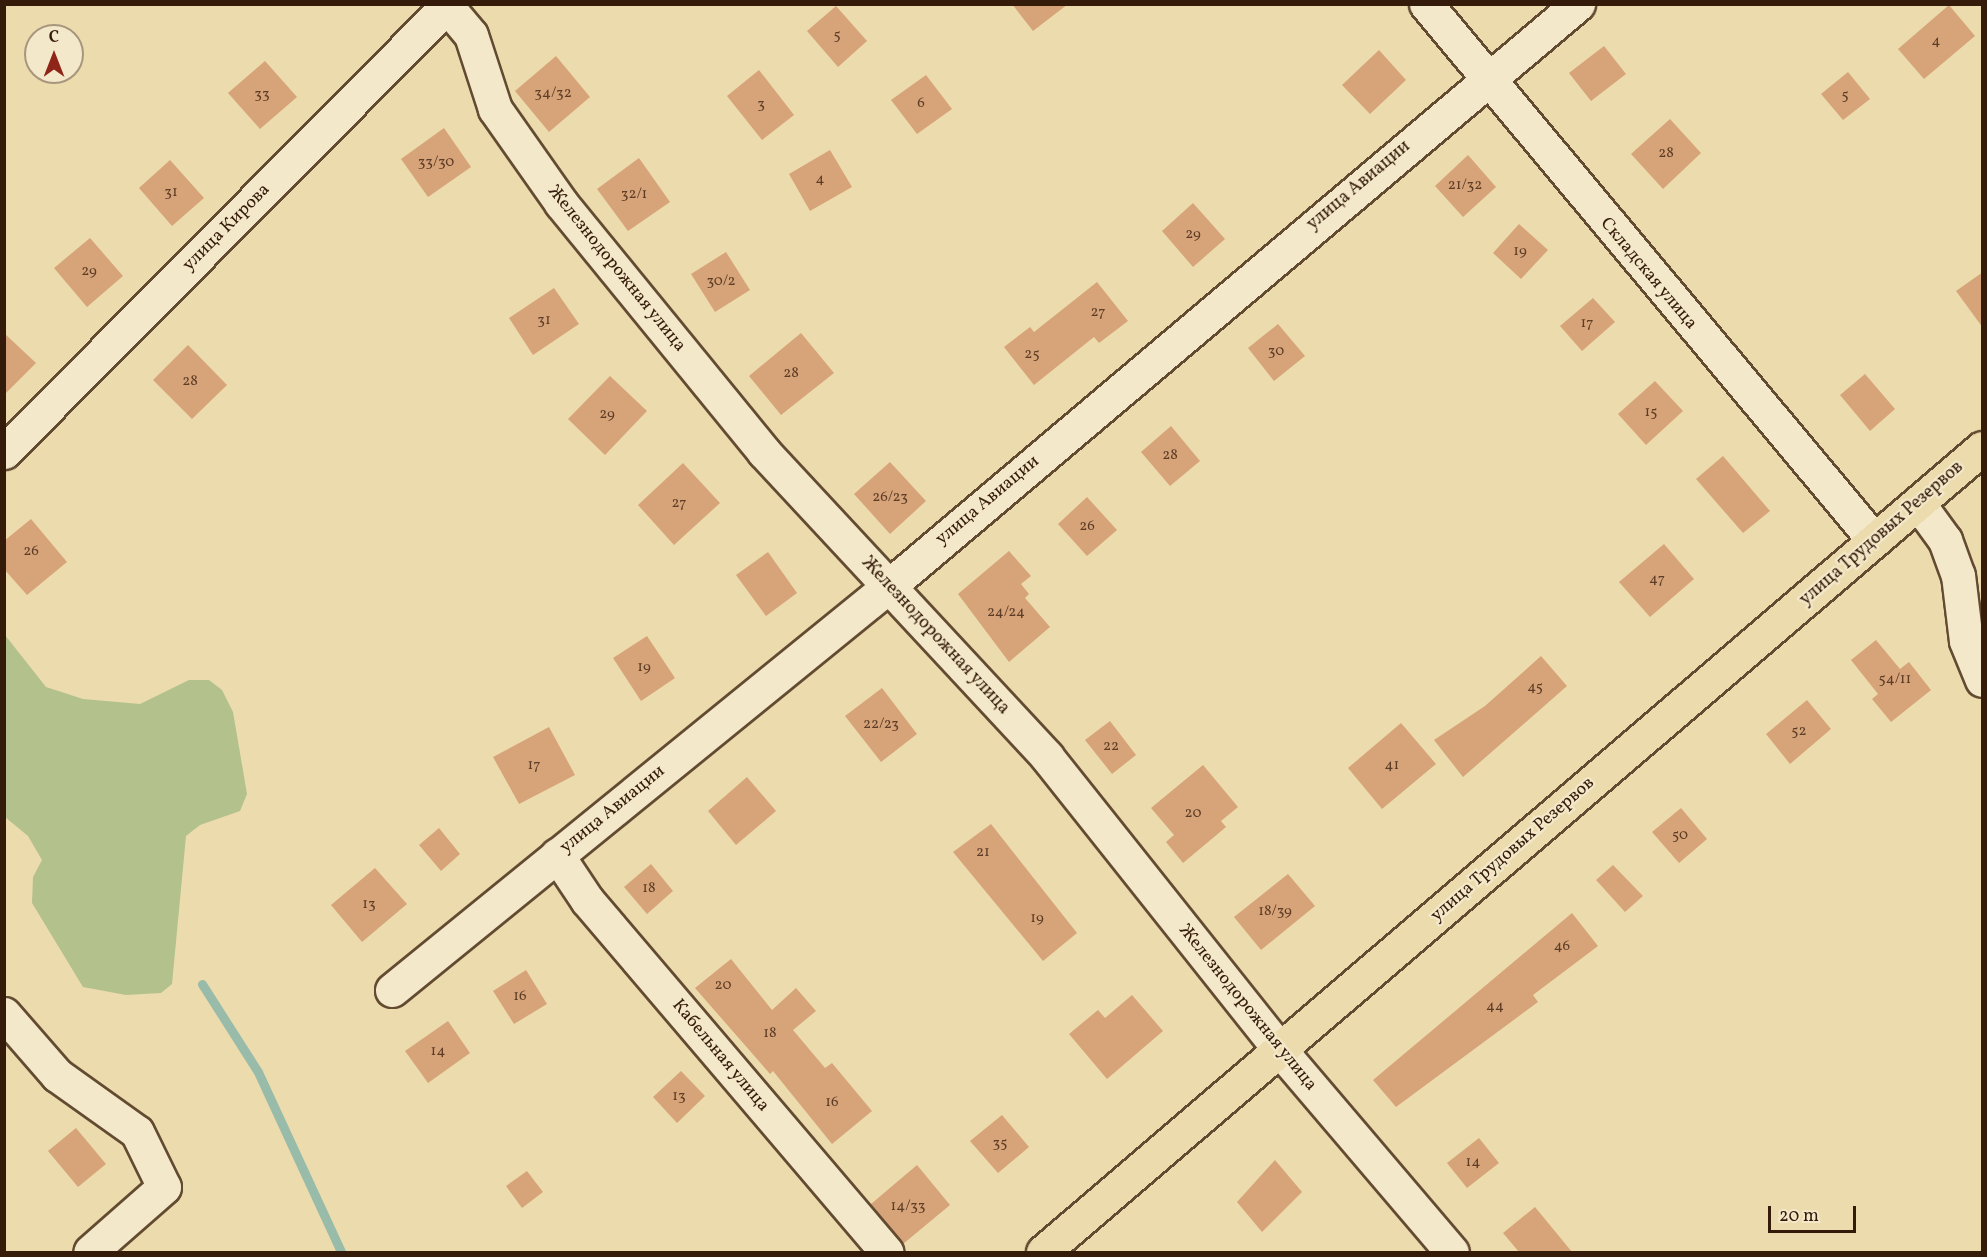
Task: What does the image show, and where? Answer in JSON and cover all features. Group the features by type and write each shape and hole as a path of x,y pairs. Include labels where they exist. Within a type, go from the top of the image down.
{"main road":[{"name":"улица Трудовых Резервов","path":"1043,1252 1983,448"}],"street":[{"name":"Складская улица","path":"1426,4 1485,78 1874,540"},
{"name":"улица Авиации","path":"392,990 889,586 1485,78 1578,4"},
{"name":"улица Кирова","path":"4,452 447,5"},
{"name":"Железнодорожная улица","path":"447,5 471,35 495,109 526,158 764,452 1047,757 1280,1050 1452,1252"},
{"path":"1918,503 1945,540 1958,575 1966,641 1983,680"},
{"name":"Кабельная улица","path":"557,855 587,900 887,1252"},
{"path":"4,1014 57,1075 137,1132 164,1187 90,1252"}],"green space":[{"path":"5,635 46,687 83,699 140,704 189,680 209,680 222,690 233,712 247,794 240,811 200,825 186,836 172,984 161,993 126,995 83,987 32,903 33,877 42,860 28,836 5,817"}],"building":[{"path":"1012,4 1068,4 1033,31"},
{"path":"1949,5 1975,36 1924,79 1898,49"},
{"path":"836,6 867,41 838,67 807,31"},
{"path":"1604,46 1626,74 1591,101 1569,73"},
{"path":"1379,50 1406,80 1370,114 1342,85"},
{"path":"556,56 590,97 549,132 515,91"},
{"path":"265,61 297,97 260,129 228,93"},
{"path":"759,70 794,115 762,140 727,96"},
{"path":"1848,72 1870,99 1843,120 1821,94"},
{"path":"926,75 952,109 917,134 891,100"},
{"path":"1670,119 1701,153 1663,189 1631,154"},
{"path":"444,128 471,167 428,197 401,159"},
{"path":"830,150 852,187 810,211 789,174"},
{"path":"1468,155 1496,187 1463,217 1435,186"},
{"path":"639,158 670,202 628,231 597,189"},
{"path":"170,160 204,198 172,226 139,188"},
{"path":"1193,203 1225,239 1193,267 1162,231"},
{"path":"1519,224 1548,250 1521,279 1493,253"},
{"path":"90,238 123,276 87,307 54,268"},
{"path":"726,252 750,290 715,312 691,274"},
{"path":"1983,272 1983,328 1956,291"},
{"path":"1097,282 1128,321 1099,343 1094,337 1034,385 1004,347 1030,327 1034,332"},
{"path":"554,288 579,324 533,355 509,318"},
{"path":"1593,298 1615,322 1582,351 1560,326"},
{"path":"1278,324 1305,356 1274,381 1248,348"},
{"path":"4,333 36,363 4,395"},
{"path":"801,333 834,373 781,415 749,376"},
{"path":"188,345 227,385 192,419 153,380"},
{"path":"1865,374 1895,409 1870,431 1840,395"},
{"path":"610,376 647,411 605,455 568,419"},
{"path":"1655,381 1683,411 1646,445 1618,414"},
{"path":"1171,426 1200,461 1170,486 1141,452"},
{"path":"1723,456 1770,511 1743,533 1696,479"},
{"path":"890,462 926,501 890,534 854,494"},
{"path":"683,463 720,503 674,545 638,505"},
{"path":"1087,497 1117,530 1087,556 1058,524"},
{"path":"31,519 67,562 27,595 4,569 4,541"},
{"path":"1664,544 1694,579 1650,617 1619,582"},
{"path":"1009,551 1031,576 1021,584 1029,594 1025,598 1050,627 1009,662 958,594"},
{"path":"768,552 797,593 766,616 736,575"},
{"path":"647,636 675,678 641,701 613,658"},
{"path":"1876,640 1900,669 1909,662 1931,690 1891,722 1872,699 1878,694 1851,660"},
{"path":"1541,656 1567,686 1463,777 1434,740 1485,706"},
{"path":"882,688 917,734 881,762 845,716"},
{"path":"1807,700 1831,729 1790,764 1766,734"},
{"path":"1110,721 1136,755 1112,774 1085,740"},
{"path":"1401,723 1436,764 1382,809 1348,768"},
{"path":"549,727 575,775 519,804 493,757"},
{"path":"1203,765 1238,807 1221,821 1226,827 1183,863 1166,842 1174,835 1151,808"},
{"path":"747,777 776,811 736,845 708,811"},
{"path":"1681,808 1707,839 1679,863 1652,832"},
{"path":"991,824 1077,933 1043,961 953,852"},
{"path":"439,828 460,854 441,871 419,845"},
{"path":"651,864 673,891 647,914 624,887"},
{"path":"1613,865 1643,896 1625,912 1596,880"},
{"path":"375,868 407,904 362,942 331,905"},
{"path":"1288,874 1315,906 1261,950 1234,917"},
{"path":"1572,913 1598,946 1533,995 1538,1002 1396,1107 1373,1080"},
{"path":"731,959 772,1010 796,988 816,1011 793,1030 825,1068 832,1063 872,1111 832,1144 773,1071 770,1074 695,988"},
{"path":"526,970 547,1004 514,1024 493,991"},
{"path":"1132,995 1163,1031 1107,1079 1069,1034 1098,1010 1105,1018"},
{"path":"448,1021 470,1053 428,1083 405,1051"},
{"path":"681,1071 705,1096 677,1123 653,1097"},
{"path":"1002,1115 1029,1147 998,1173 970,1141"},
{"path":"76,1128 106,1164 78,1187 48,1151"},
{"path":"1479,1138 1499,1163 1467,1188 1447,1163"},
{"path":"1275,1160 1302,1192 1262,1232 1237,1202"},
{"path":"917,1165 950,1205 903,1244 871,1204"},
{"path":"527,1171 543,1192 522,1208 506,1186"},
{"path":"1535,1207 1572,1252 1519,1252 1503,1233"}],"waterway":[{"path":"202,984 258,1072 341,1252"}]}
